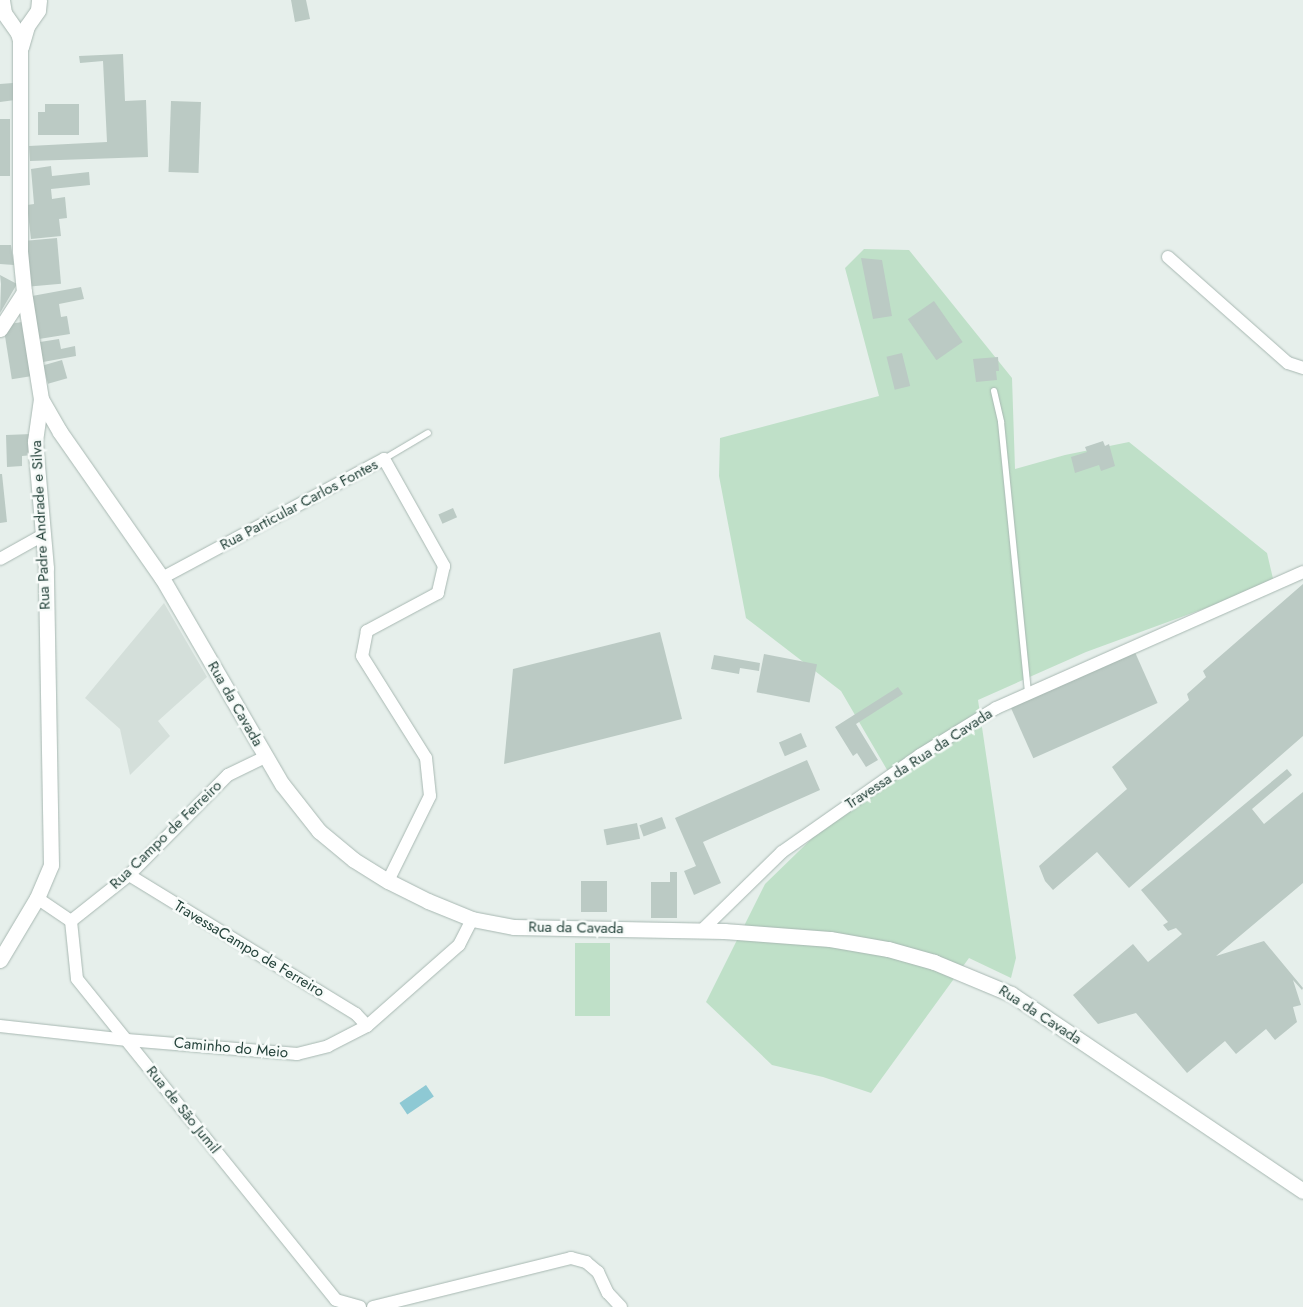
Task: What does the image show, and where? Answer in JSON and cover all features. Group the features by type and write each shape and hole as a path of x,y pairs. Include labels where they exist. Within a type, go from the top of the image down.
{"street":[{"name":"Rua Padre Andrade e Silva","path":"0,960 36,898 50,865 46,568 35,441 41,398 24,292 20,251 21,48 18,33 4,13 2,1"},
{"name":"Rua Padre Andrade e Silva","path":"8,18 13,21 25,22 38,5"},
{"name":"Rua Padre Andrade e Silva","path":"21,48 25,31 38,5"},
{"path":"1168,257 1288,363 1303,368"},
{"path":"0,329 24,292"},
{"name":"Rua da Cavada","path":"41,398 60,432 162,578 282,784 320,830 354,860 428,902 472,919 514,927 701,931 830,939 888,949 934,962 998,987 1303,1191"},
{"name":"Rua Particular Carlos Fontes","path":"162,578 384,459 444,566 438,592 367,632 362,656 426,758 430,796 388,881"},
{"path":"0,559 43,536"},
{"name":"Travessa da Rua da Cavada","path":"701,931 782,852 920,755 996,708 1303,572"},
{"name":"Rua Campo de Ferreiro","path":"71,922 129,875 228,775 265,757"},
{"name":"TravessaCampo de Ferreiro","path":"129,875 356,1014 367,1026"},
{"path":"36,898 71,922"},
{"name":"Caminho do Meio","path":"0,1026 126,1040 297,1054 328,1046 367,1026 459,945 472,919"},
{"name":"Rua de São Jumil","path":"71,922 77,979 336,1300 360,1307"},
{"path":"373,1307 571,1258 586,1262 598,1272 608,1293 621,1307"}],"lane":[{"path":"994,391 1001,422 1028,694"},
{"path":"384,459 428,433"}],"shaded area":[{"path":"164,603 207,677 158,721 170,736 130,775 120,729 85,698"}],"green space":[{"path":"864,249 909,250 1012,378 1015,469 1065,455 1129,442 1267,553 1274,583 1086,652 978,700 1016,958 1011,978 969,958 871,1093 823,1077 772,1065 706,1002 765,884 834,817 893,780 841,691 746,618 719,476 720,438 879,396 845,268"},
{"path":"575,943 610,943 610,1016 575,1016"}],"water":[{"path":"426,1085 434,1097 407,1115 399,1103"}],"building":[{"path":"291,0 306,0 310,19 295,22"},
{"path":"123,54 125,101 146,100 148,157 30,161 29,146 107,142 103,61 80,63 79,56"},
{"path":"13,83 15,100 0,102 0,84"},
{"path":"171,101 201,102 199,173 169,172"},
{"path":"45,104 79,104 79,135 38,135 38,112 45,112"},
{"path":"0,119 10,119 10,176 0,176"},
{"path":"51,166 52,176 89,172 90,185 51,189 52,199 65,197 67,218 59,219 61,236 31,239 27,205 34,204 31,169"},
{"path":"57,238 61,284 30,287 26,241"},
{"path":"0,245 11,245 14,265 0,264"},
{"path":"861,258 882,260 892,316 873,319"},
{"path":"0,275 17,284 0,313 1,284"},
{"path":"81,287 84,299 59,304 61,317 67,316 70,334 39,339 32,296"},
{"path":"934,301 963,342 936,360 908,319"},
{"path":"22,322 31,376 12,379 3,325"},
{"path":"59,339 61,349 75,346 76,356 43,362 40,342"},
{"path":"902,353 910,386 895,390 886,357"},
{"path":"998,357 999,371 996,371 997,380 976,382 973,359"},
{"path":"62,360 67,378 48,384 43,366"},
{"path":"32,434 32,455 22,456 22,466 7,467 6,435"},
{"path":"1103,441 1105,446 1109,444 1115,466 1101,471 1099,465 1075,473 1071,457 1087,452 1085,447"},
{"path":"0,474 2,474 7,522 0,523"},
{"path":"453,508 457,517 442,524 438,515"},
{"path":"1303,584 1303,736 1129,888 1097,852 1053,890 1045,881 1039,866 1127,789 1112,767 1189,700 1187,694 1206,677 1203,671"},
{"path":"660,632 682,719 504,764 513,669"},
{"path":"1134,650 1158,703 1033,758 1010,705"},
{"path":"764,654 817,664 810,703 757,692"},
{"path":"714,655 760,663 759,671 740,668 739,674 711,669"},
{"path":"898,687 903,694 856,724 878,760 866,767 857,753 853,756 835,727"},
{"path":"801,733 807,747 785,756 779,742"},
{"path":"807,760 820,790 703,842 721,883 694,895 684,871 696,866 675,818"},
{"path":"1287,769 1292,775 1252,809 1264,824 1303,792 1303,883 1216,956 1264,941 1303,988 1302,990 1293,980 1301,1005 1293,1007 1297,1022 1275,1040 1266,1029 1236,1054 1225,1041 1187,1073 1136,1013 1098,1024 1073,995 1133,944 1148,962 1182,934 1176,928 1168,931 1163,925 1168,922 1141,890"},
{"path":"662,817 666,828 644,836 639,825"},
{"path":"637,823 640,839 607,845 604,829"},
{"path":"670,872 677,872 677,918 651,918 651,882 670,882"},
{"path":"581,881 607,881 607,912 581,912"}]}
